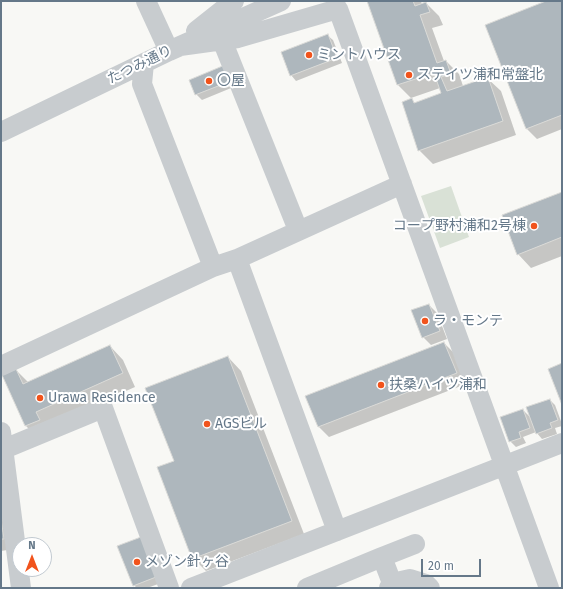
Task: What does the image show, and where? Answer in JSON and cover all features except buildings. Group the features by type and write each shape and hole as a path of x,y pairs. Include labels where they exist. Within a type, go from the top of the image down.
{"street":[{"path":"146,1 174,48"},
{"path":"174,48 234,1"},
{"name":"たつみ通り","path":"1,132 174,48 281,1"},
{"path":"174,48 238,38 338,8 505,466 547,588"},
{"path":"222,40 298,230"},
{"path":"144,63 142,84 213,267"},
{"path":"1,366 213,267 236,259 402,184"},
{"path":"236,259 337,531"},
{"path":"21,588 2,441 103,408 169,588"},
{"path":"191,588 562,443"},
{"path":"306,588 415,544"},
{"path":"382,557 391,585 410,579 426,584 430,588"}],"shaded area":[{"path":"451,186 469,237 440,248 421,196"}],"place":[{"name":"ミントハウス","path":"309,55"},
{"name":"ステイツ浦和常盤北","path":"409,75"},
{"name":"〇屋","path":"209,81"},
{"name":"コープ野村浦和2号棟","path":"534,226"},
{"name":"ラ・モンテ","path":"425,321"},
{"name":"扶桑ハイツ浦和","path":"381,385"},
{"name":"Urawa Residence","path":"40,398"},
{"name":"AGSビル","path":"207,424"},
{"name":"メゾン針ヶ谷","path":"137,562"}]}
